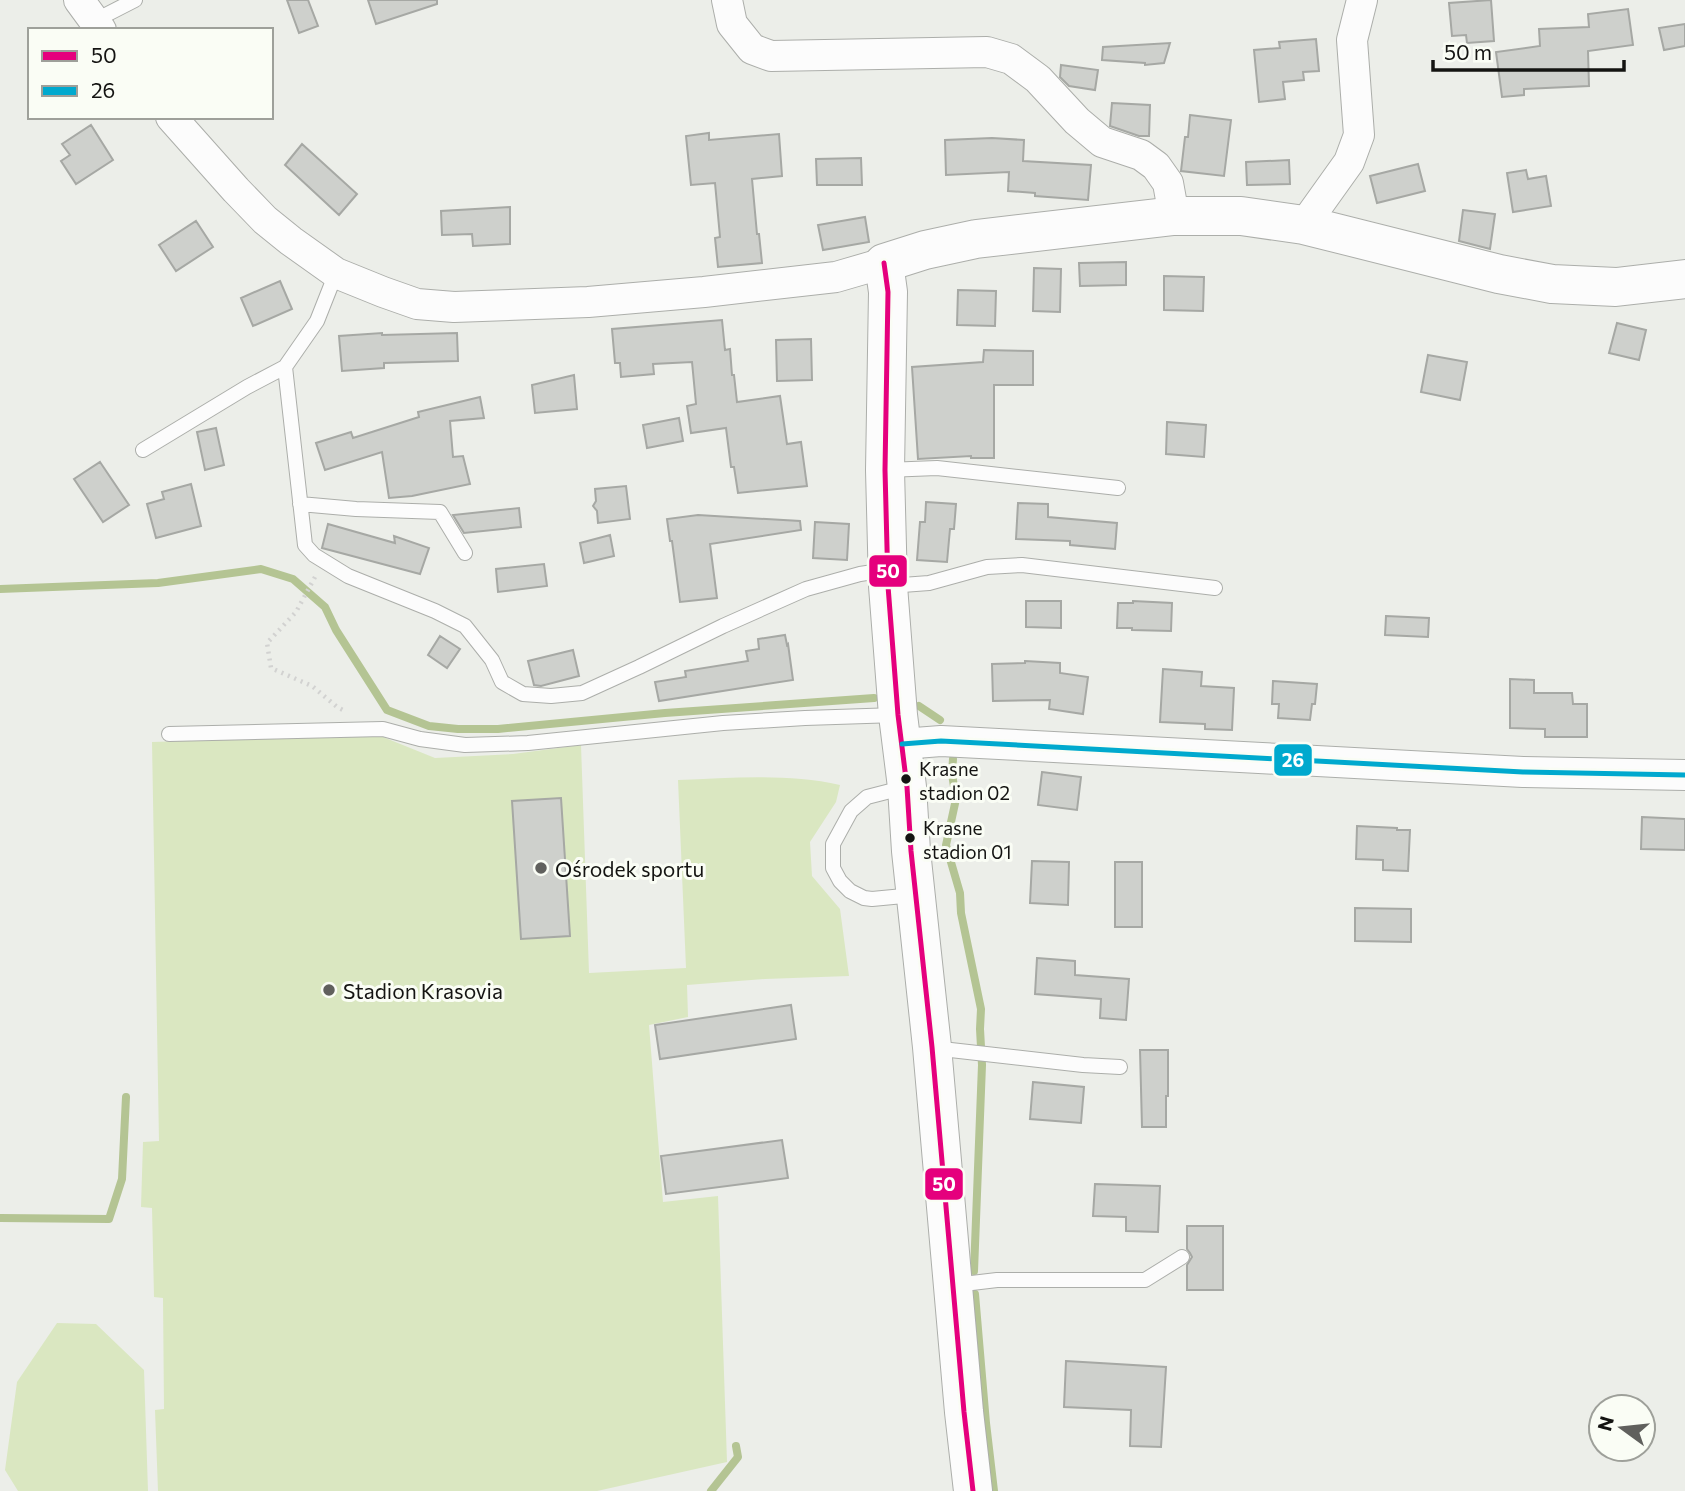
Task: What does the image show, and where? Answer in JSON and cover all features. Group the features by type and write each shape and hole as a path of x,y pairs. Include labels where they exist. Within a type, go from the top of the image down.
{"street":[{"path":"727,0 732,24 752,49 771,56 987,52 1011,59 1038,79 1077,121 1102,142 1141,155 1156,166 1168,183 1174,216"},
{"path":"1304,225 1349,162 1359,135 1352,40 1362,0"},
{"path":"173,119 265,220 290,241 336,273 417,304 454,307 588,302 836,277 925,250 976,239 1174,216 1241,216 1304,225 1485,271 1552,285 1616,287 1685,279"},
{"path":"884,263 888,292 885,470 888,578 900,730 973,1491"},
{"path":"900,730 941,741 1523,772 1685,775"}],"lane":[{"path":"92,17 135,0"},
{"path":"143,450 285,367 317,321 336,273"},
{"path":"285,367 304,545 314,555 348,576 466,626 492,660 502,682 523,694 551,696 582,692 806,589 860,574 929,583 987,567 1021,565 1215,589"},
{"path":"885,470 937,468 1118,488"},
{"path":"300,504 440,512 465,553"},
{"path":"169,734 383,729 420,739 465,745 527,743 723,723 805,718 900,730"},
{"path":"907,787 867,797 851,811 832,844 833,868 850,891 864,898 916,895"},
{"path":"932,1047 1120,1067"},
{"path":"952,1285 997,1280 1145,1280 1182,1257"}],"path":[{"path":"324,561 296,612 267,643 271,667 312,686 337,707 383,729"}],"green space":[{"path":"378,735 435,758 513,754 581,745 589,973 686,968 678,780 780,778 840,785 836,802 810,842 812,876 840,909 849,976 687,985 688,1017 649,1025 663,1202 718,1196 727,1462 597,1491 158,1491 155,1410 164,1409 163,1298 154,1297 152,1208 141,1207 143,1142 159,1141 152,742"},
{"path":"57,1323 96,1324 144,1370 148,1491 18,1491 5,1470 17,1382"}],"building":[{"path":"287,0 308,0 318,26 299,33"},
{"path":"368,0 437,0 437,4 376,24"},
{"path":"1491,0 1494,41 1467,43 1466,35 1452,36 1449,3"},
{"path":"1628,9 1633,45 1588,51 1589,86 1524,89 1524,95 1502,97 1496,52 1540,46 1539,29 1589,27 1588,14"},
{"path":"1685,24 1685,46 1664,50 1659,28"},
{"path":"1316,39 1319,71 1303,72 1304,80 1283,82 1285,99 1259,102 1254,50 1280,48 1279,42"},
{"path":"1170,43 1164,63 1145,65 1102,60 1103,47"},
{"path":"1061,65 1098,70 1095,90 1069,86 1060,77"},
{"path":"1112,103 1150,105 1149,136 1139,136 1110,126"},
{"path":"1190,115 1231,120 1224,176 1181,171"},
{"path":"91,125 113,160 76,184 61,161 70,155 62,144"},
{"path":"709,133 709,140 779,134 782,176 752,179 762,263 718,267 715,238 720,237 715,183 691,185 686,136"},
{"path":"945,140 1024,140 1023,161 1091,165 1088,200 1008,191 1009,172 946,175"},
{"path":"302,144 357,194 339,215 285,165"},
{"path":"861,158 862,185 817,185 816,159"},
{"path":"1289,160 1290,184 1247,185 1246,162"},
{"path":"1418,164 1425,191 1377,203 1370,176"},
{"path":"1526,170 1528,179 1546,176 1551,206 1513,212 1507,173"},
{"path":"510,207 510,244 473,246 472,234 442,235 441,211"},
{"path":"1463,210 1495,214 1490,249 1459,241"},
{"path":"865,217 869,242 823,250 818,225"},
{"path":"196,221 213,247 176,271 159,245"},
{"path":"1126,262 1126,285 1080,286 1079,263"},
{"path":"1034,268 1061,269 1060,312 1033,311"},
{"path":"1164,276 1204,277 1203,311 1164,310"},
{"path":"280,281 292,309 253,326 241,298"},
{"path":"958,290 996,291 995,326 957,325"},
{"path":"722,320 725,350 730,349 737,402 780,396 787,444 801,442 807,486 738,493 734,467 731,467 726,428 691,433 687,406 696,404 692,362 653,364 654,374 621,377 620,363 615,363 612,329"},
{"path":"1617,323 1646,330 1639,360 1609,353"},
{"path":"457,333 458,361 384,363 384,368 342,371 339,336"},
{"path":"811,339 812,380 777,381 776,340"},
{"path":"984,350 1033,351 1033,385 994,385 994,458 971,456 918,459 912,367 983,362"},
{"path":"1428,355 1467,362 1460,400 1421,392"},
{"path":"574,375 577,409 535,413 532,385"},
{"path":"480,397 484,418 450,421 453,457 463,456 470,484 389,498 382,452 325,470 316,443 351,432 353,438 419,417 418,412"},
{"path":"679,418 683,441 647,448 643,425"},
{"path":"1167,422 1206,425 1204,457 1166,454"},
{"path":"216,428 224,465 205,470 197,432"},
{"path":"100,462 129,505 103,522 74,479"},
{"path":"191,484 201,526 156,538 147,504 164,499 162,492"},
{"path":"626,486 630,519 598,523 597,511 593,506 596,501 595,489"},
{"path":"926,502 956,504 947,562 917,560 920,522 925,522"},
{"path":"1018,503 1048,504 1048,517 1117,523 1115,549 1070,545 1070,541 1016,539"},
{"path":"519,508 521,527 464,533 453,515"},
{"path":"698,515 800,521 801,530 710,544 717,598 680,602 667,519"},
{"path":"815,522 849,524 847,560 813,558"},
{"path":"328,524 395,543 394,536 429,548 420,574 322,548"},
{"path":"610,535 614,556 584,563 580,543"},
{"path":"544,564 547,586 498,592 496,569"},
{"path":"1026,601 1061,601 1061,628 1026,627"},
{"path":"1118,603 1172,603 1171,631 1117,628"},
{"path":"1386,616 1429,618 1428,637 1385,635"},
{"path":"785,635 793,680 659,701 655,682 686,677 685,671 748,661 746,651 759,649 758,639"},
{"path":"440,636 460,649 447,668 428,655"},
{"path":"573,650 579,676 541,686 534,685 528,661"},
{"path":"1025,661 1060,663 1060,673 1088,677 1083,714 1049,709 1050,700 993,701 992,664"},
{"path":"1163,669 1202,672 1201,686 1234,688 1232,730 1205,729 1205,724 1160,722"},
{"path":"1510,679 1534,680 1534,693 1572,693 1573,704 1587,704 1587,737 1545,737 1545,729 1510,728"},
{"path":"1273,681 1317,684 1310,720 1278,718 1279,704 1272,704"},
{"path":"1042,772 1081,777 1077,810 1038,805"},
{"name":"Ośrodek sportu","path":"561,798 570,936 521,939 512,801"},
{"path":"1642,817 1685,819 1685,850 1641,849"},
{"path":"1357,826 1410,830 1408,871 1383,870 1383,860 1356,859"},
{"path":"1032,861 1069,862 1068,905 1030,903"},
{"path":"1115,862 1142,862 1142,927 1115,927"},
{"path":"1355,908 1411,909 1411,942 1355,941"},
{"path":"1037,958 1075,961 1075,975 1129,979 1126,1020 1100,1018 1101,999 1035,994"},
{"path":"791,1005 796,1039 660,1059 655,1025"},
{"path":"1140,1050 1168,1050 1166,1127 1142,1127"},
{"path":"1033,1082 1084,1087 1081,1123 1030,1119"},
{"path":"782,1140 788,1178 666,1194 661,1156"},
{"path":"1095,1184 1160,1186 1158,1232 1126,1231 1126,1217 1093,1216"},
{"path":"1187,1226 1223,1226 1223,1290 1187,1290 1187,1265 1192,1257 1187,1249"},
{"path":"1066,1361 1166,1367 1161,1447 1130,1446 1131,1410 1064,1407"}],"waterway":[{"path":"0,589 158,583 261,569 293,579 325,607 336,630 387,710 429,726 498,729 665,713 874,698"},
{"path":"919,706 940,720"},
{"path":"953,759 952,774 956,799 946,845 960,893 961,913 981,1009 982,1065 974,1271"},
{"path":"0,1218 109,1219 122,1179 126,1097"},
{"path":"975,1294 994,1491"},
{"path":"711,1491 738,1457 736,1446"}],"transit line":[{"name":"50","path":"884,263 888,292 885,470 888,586 898,715 973,1491"},
{"name":"26","path":"902,744 941,741 1523,772 1685,775"}],"place":[{"name":"Krasne stadion 02","path":"906,779"},
{"name":"Krasne stadion 01","path":"910,838"},
{"name":"Ośrodek sportu","path":"541,868"},
{"name":"Stadion Krasovia","path":"329,990"}]}
